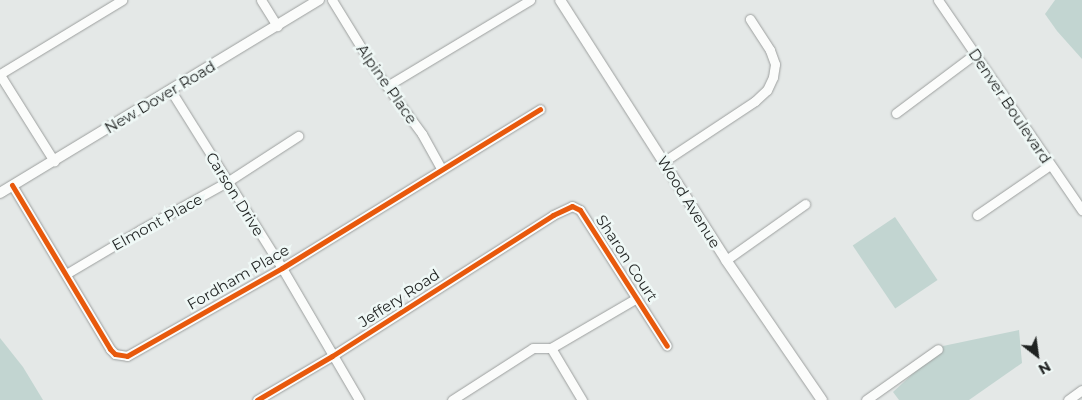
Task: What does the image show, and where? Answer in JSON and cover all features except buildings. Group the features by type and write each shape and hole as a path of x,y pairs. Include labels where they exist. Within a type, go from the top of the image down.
{"street":[{"path":"54,161 0,75 122,0"},
{"path":"261,0 278,26"},
{"name":"New Dover Road","path":"0,193 319,0"},
{"name":"Alpine Place","path":"332,0 387,86 422,134 441,168"},
{"path":"387,86 530,0"},
{"name":"Wood Avenue","path":"560,0 726,260 822,400"},
{"name":"Denver Boulevard","path":"938,0 1082,210"},
{"path":"663,162 755,101 767,90 773,77 774,64 770,50 750,19"},
{"path":"896,112 975,54"},
{"name":"Carson Drive","path":"171,91 282,268 359,400"},
{"name":"Fordham Place","path":"12,185 110,349 116,354 127,356 282,268 441,168 540,109"},
{"name":"Elmont Place","path":"66,274 227,182 298,136"},
{"path":"977,215 1050,165"},
{"path":"726,260 804,204"},
{"name":"Sharon Court","path":"553,215 572,206 580,210 667,346"},
{"name":"Jeffery Road","path":"257,400 332,356 553,215"},
{"path":"452,400 533,348 551,348 637,298"},
{"path":"551,348 582,400"},
{"path":"866,400 938,349"},
{"path":"1068,400 1082,390"}],"shaded area":[{"path":"1055,0 1082,0 1082,59 1057,31 1045,14"},
{"path":"895,217 937,280 895,309 853,246"},
{"path":"1019,330 1022,363 969,400 899,400 893,392 943,346"},
{"path":"0,338 23,367 43,400 0,400"}],"cycle path":[{"path":"12,185 110,349 115,354 127,356 282,268 540,109"},
{"path":"257,400 332,356 553,215 572,206 580,210 667,346"}]}
